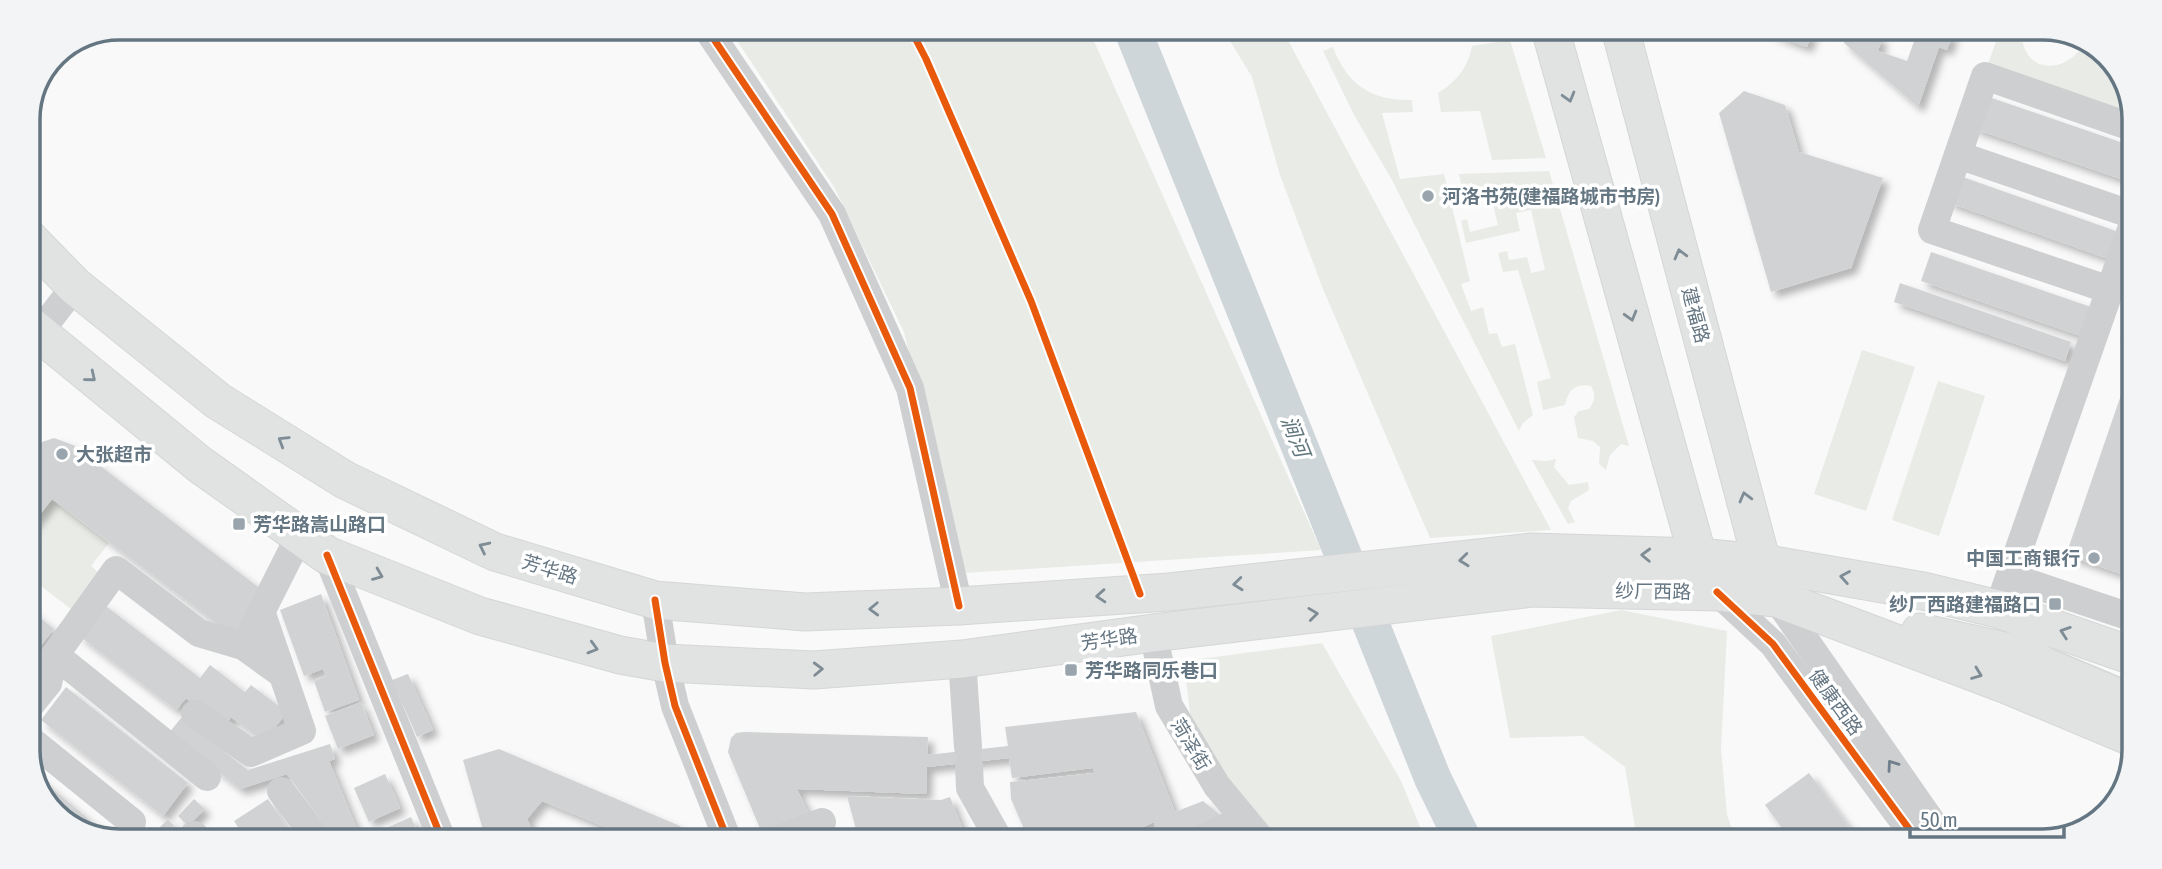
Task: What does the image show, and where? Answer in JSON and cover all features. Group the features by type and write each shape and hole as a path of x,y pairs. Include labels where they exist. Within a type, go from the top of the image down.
{"highway":[{"path":"2009,653 2122,700"}],"main road":[{"path":"1553,40 1698,557 1717,593"},
{"name":"建福路","path":"1623,40 1762,563 1776,598"},
{"name":"芳华路","path":"40,250 71,281 218,401 345,480 495,552 655,600 805,611 959,606 1169,592"},
{"name":"芳华路","path":"40,339 199,464 313,546 481,616 620,655 665,663 814,670 962,659 1163,632"},
{"name":"纱厂西路","path":"1169,592 1698,557 1762,563 1923,591 2005,593 2122,650"},
{"name":"纱厂西路","path":"1163,632 1533,570 1776,598 2007,685 2122,733"},
{"path":"1776,598 2009,653 2122,691"}],"street":[{"path":"713,40 832,214 910,388 959,606"},
{"path":"2122,124 1985,76 1932,230 2119,282 2005,593 2122,615"},
{"path":"1958,155 2122,211"},
{"path":"40,321 71,281"},
{"path":"243,646 262,614 313,546 437,829"},
{"path":"40,673 116,570 199,634 243,646 282,674"},
{"name":"健康西路","path":"1717,593 1773,644 1909,829"},
{"name":"健康西路","path":"1776,598 1937,829"},
{"path":"655,600 675,706 723,829"},
{"path":"195,714 251,753 302,731 262,614"},
{"name":"菏泽街","path":"1163,632 1169,706 1217,786 1253,829"},
{"path":"55,655 207,776"},
{"path":"962,659 970,788 993,829"},
{"path":"40,748 132,821"},
{"path":"281,791 310,829"},
{"path":"801,829 821,820"}],"shaded area":[{"path":"737,40 1093,40 1321,550 964,573 904,332 834,187"},
{"path":"1229,40 1288,40 1551,530 1430,538 1323,289 1280,175 1252,77"},
{"path":"1510,40 1546,158 1492,160 1480,111 1441,112 1438,93 1460,74 1468,61 1472,46"},
{"path":"1997,40 2023,40 2028,55 2042,65 2061,64 2079,51 2086,53 2111,80 2116,89 2122,116 1987,67"},
{"path":"1333,47 1346,71 1363,88 1385,97 1412,100 1413,112 1382,113 1400,179 1444,174 1470,281 1461,284 1471,311 1483,307 1489,334 1497,333 1502,347 1515,344 1533,415 1523,423 1519,431 1392,180 1354,115 1323,51"},
{"path":"1549,171 1629,446 1621,444 1610,455 1606,470 1599,464 1600,447 1593,441 1578,438 1574,417 1579,411 1589,409 1593,403 1591,386 1577,387 1568,395 1565,405 1543,410 1537,382 1551,378 1518,270 1503,272 1498,253 1507,251 1509,260 1527,257 1531,273 1545,270 1531,210 1516,213 1520,231 1466,243 1461,221 1467,219 1470,232 1498,225 1490,192 1464,197 1459,174"},
{"path":"1862,350 1915,367 1866,511 1814,494"},
{"path":"1938,381 1985,396 1939,536 1892,520"},
{"path":"1556,459 1554,467 1569,485 1588,482 1589,490 1571,501 1568,508 1575,522 1568,524 1532,460"},
{"path":"52,499 109,543 91,566 99,573 71,609 40,585 40,514"},
{"path":"1621,610 1727,631 1721,749 1727,815 1732,829 1635,829 1625,767 1583,736 1510,738 1491,636"},
{"path":"1322,643 1401,781 1421,829 1271,829 1221,772 1190,714 1184,661"}],"building":[{"path":"1788,40 1809,40 1807,47"},
{"path":"1845,40 1881,40 1878,51 1907,61 1914,40 1951,40 1947,50 1939,47 1918,107 1844,43"},
{"path":"1744,91 1785,105 1799,152 1883,178 1851,268 1771,292 1719,113"},
{"path":"1983,95 2122,143 2122,176 2121,179 1972,128"},
{"path":"1957,175 2116,231 2106,258 1947,202"},
{"path":"1931,252 2091,307 2081,336 1921,281"},
{"path":"1900,283 2071,342 2065,361 1894,302"},
{"path":"2122,392 2122,574 2066,555"},
{"path":"54,438 73,445 266,593 233,636 52,499 40,514 42,442"},
{"path":"321,594 359,700 325,712 314,681 326,676 323,669 304,676 280,610"},
{"path":"102,603 200,678 210,665 245,692 251,685 287,712 264,742 231,717 224,726 186,698 176,710 78,635"},
{"path":"40,618 54,629 40,646"},
{"path":"408,674 433,730 417,737 392,680"},
{"path":"66,687 188,783 163,816 41,720"},
{"path":"361,702 374,735 338,749 325,716"},
{"path":"1136,712 1175,812 1203,801 1224,818 1196,829 1156,829 1154,822 1139,829 1024,829 1011,799 1010,782 1095,773 1093,768 1012,778 1009,758 927,767 926,794 797,789 811,819 786,829 760,829 728,752 731,738 736,733 744,732 928,737 927,755 1008,746 1005,727"},
{"path":"181,718 248,770 330,744 335,759 329,761 357,829 327,829 287,774 240,789 169,733"},
{"path":"499,749 680,826 682,829 610,829 542,801 527,819 531,829 483,829 463,760"},
{"path":"1809,773 1850,829 1783,829 1765,805"},
{"path":"385,774 400,808 369,822 354,788"},
{"path":"49,786 96,825 84,821 63,806"},
{"path":"847,796 941,800 950,797 962,829 856,829"},
{"path":"194,799 205,809 188,826 178,816"},
{"path":"268,799 288,829 239,829 234,821"},
{"path":"411,817 416,829 383,829"},
{"path":"168,819 174,826 171,829 158,829"}],"waterway":[{"name":"涧河","path":"1137,40 1433,779 1458,829"}],"cycle path":[{"path":"714,40 832,214 910,388 959,606"},
{"path":"916,40 1031,301 1140,594"},
{"path":"327,555 438,829"},
{"path":"1717,592 1773,644 1909,829"},
{"path":"655,600 675,706 723,829"}],"place":[{"name":"河洛书苑(建福路城市书房)","path":"1428,196"},
{"name":"大张超市","path":"62,454"},
{"name":"芳华路嵩山路口","path":"239,524"},
{"name":"中国工商银行","path":"2094,558"},
{"name":"纱厂西路建福路口","path":"2055,604"},
{"name":"芳华路同乐巷口","path":"1071,670"}]}
